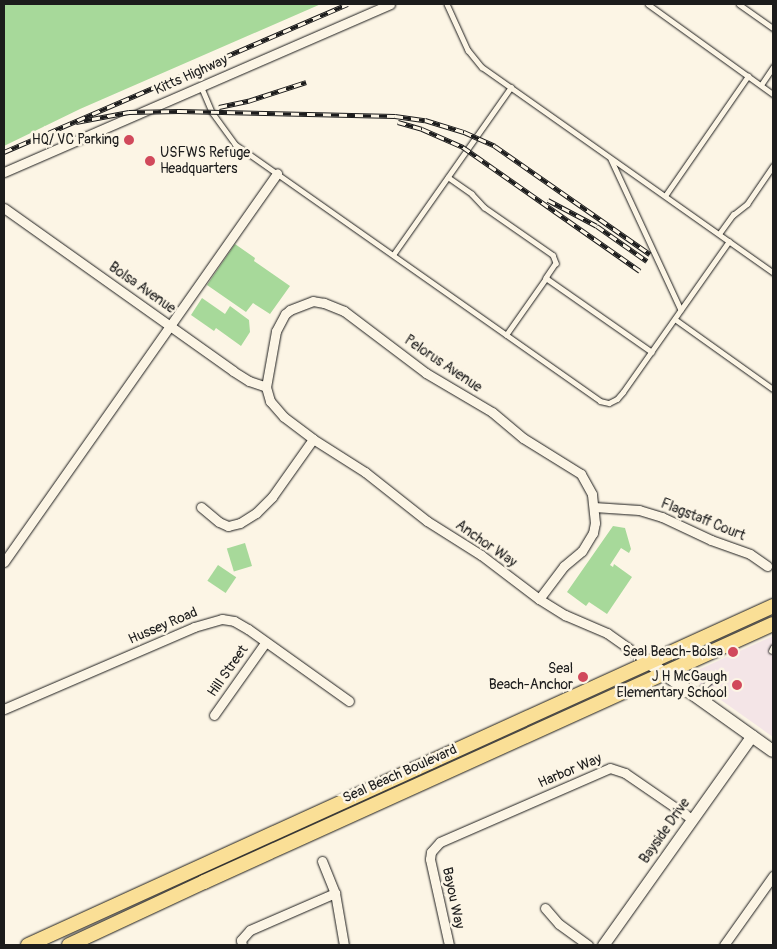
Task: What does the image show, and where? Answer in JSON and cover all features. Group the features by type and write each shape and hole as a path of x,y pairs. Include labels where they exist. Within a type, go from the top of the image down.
{"main road":[{"name":"Seal Beach Boulevard","path":"28,945 773,606"},
{"name":"Seal Beach Boulevard","path":"68,945 768,628"},
{"path":"648,662 773,751"}],"street":[{"name":"Kitts Highway","path":"4,172 200,85 390,4"},
{"path":"4,562 171,327 277,173"},
{"name":"Bolsa Avenue","path":"4,208 249,381 266,387"},
{"name":"Pelorus Avenue","path":"266,387 276,331 285,314 302,304 324,303 352,317 426,373 492,412 523,438 581,474 592,494 596,523 593,533 582,551 564,566 539,600"},
{"path":"201,507 219,522 228,526 240,523 256,513 272,497 313,439 284,417 270,401 266,387"},
{"name":"Anchor Way","path":"313,439 365,472 428,521 481,555 539,600 565,615 607,633 648,662"},
{"name":"Flagstaff Court","path":"594,507 639,510 662,517 712,540 750,554 767,566"},
{"name":"Hussey Road","path":"4,709 208,621 222,619 234,621 349,701"},
{"name":"Hill Street","path":"214,715 265,643"},
{"name":"Bayside Drive","path":"603,945 752,735"},
{"name":"Harbor Way","path":"452,837 610,768 625,773 692,819"},
{"name":"Bayou Way","path":"449,945 430,858 440,842 452,837"},
{"path":"322,861 335,894 344,945"},
{"path":"724,945 773,876"},
{"path":"242,945 241,940 250,930 335,894"},
{"path":"545,908 559,924 588,945"}],"lane":[{"path":"447,4 471,55 482,67 773,272"},
{"path":"648,4 773,94"},
{"path":"739,4 773,28"},
{"path":"761,85 773,67"},
{"path":"666,196 748,76"},
{"path":"200,85 212,112 235,144 593,397 609,403 617,399 652,352 729,240"},
{"path":"393,255 511,87"},
{"path":"610,157 681,310"},
{"path":"719,234 733,215 746,204 773,166"},
{"path":"448,177 472,194 484,207 554,255 556,264 506,336"},
{"path":"546,278 652,352"},
{"path":"675,319 773,389"},
{"path":"695,695 704,684 715,676"}],"shaded area":[{"name":"J H McGaugh Elementary School","path":"773,636 773,737 704,688 697,681 697,673 700,669"}],"green space":[{"path":"4,4 321,4 80,109 4,146"},
{"path":"235,244 255,258 254,261 290,286 270,314 253,303 246,312 207,285"},
{"path":"202,298 225,314 230,306 249,320 250,332 241,346 216,328 214,331 191,315"},
{"path":"613,526 625,528 631,549 629,553 621,548 610,565 613,567 614,564 632,577 607,614 589,602 586,606 567,592"},
{"path":"245,543 252,566 234,572 227,549"},
{"path":"218,565 236,577 226,593 207,581"}],"railway":[{"path":"4,152 347,4"},
{"path":"219,107 248,101 306,82"},
{"path":"76,122 129,112 179,111 395,116 425,120 464,132 495,146 650,254"},
{"path":"398,122 422,129 463,147 640,271"},
{"path":"548,200 597,226 647,261"}],"place":[{"name":"HQ/ VC Parking","path":"129,140"},
{"name":"USFWS Refuge Headquarters","path":"150,161"},
{"name":"Seal Beach-Bolsa","path":"733,652"},
{"name":"Seal Beach-Anchor","path":"583,677"},
{"name":"J H McGaugh Elementary School","path":"737,685"}]}
